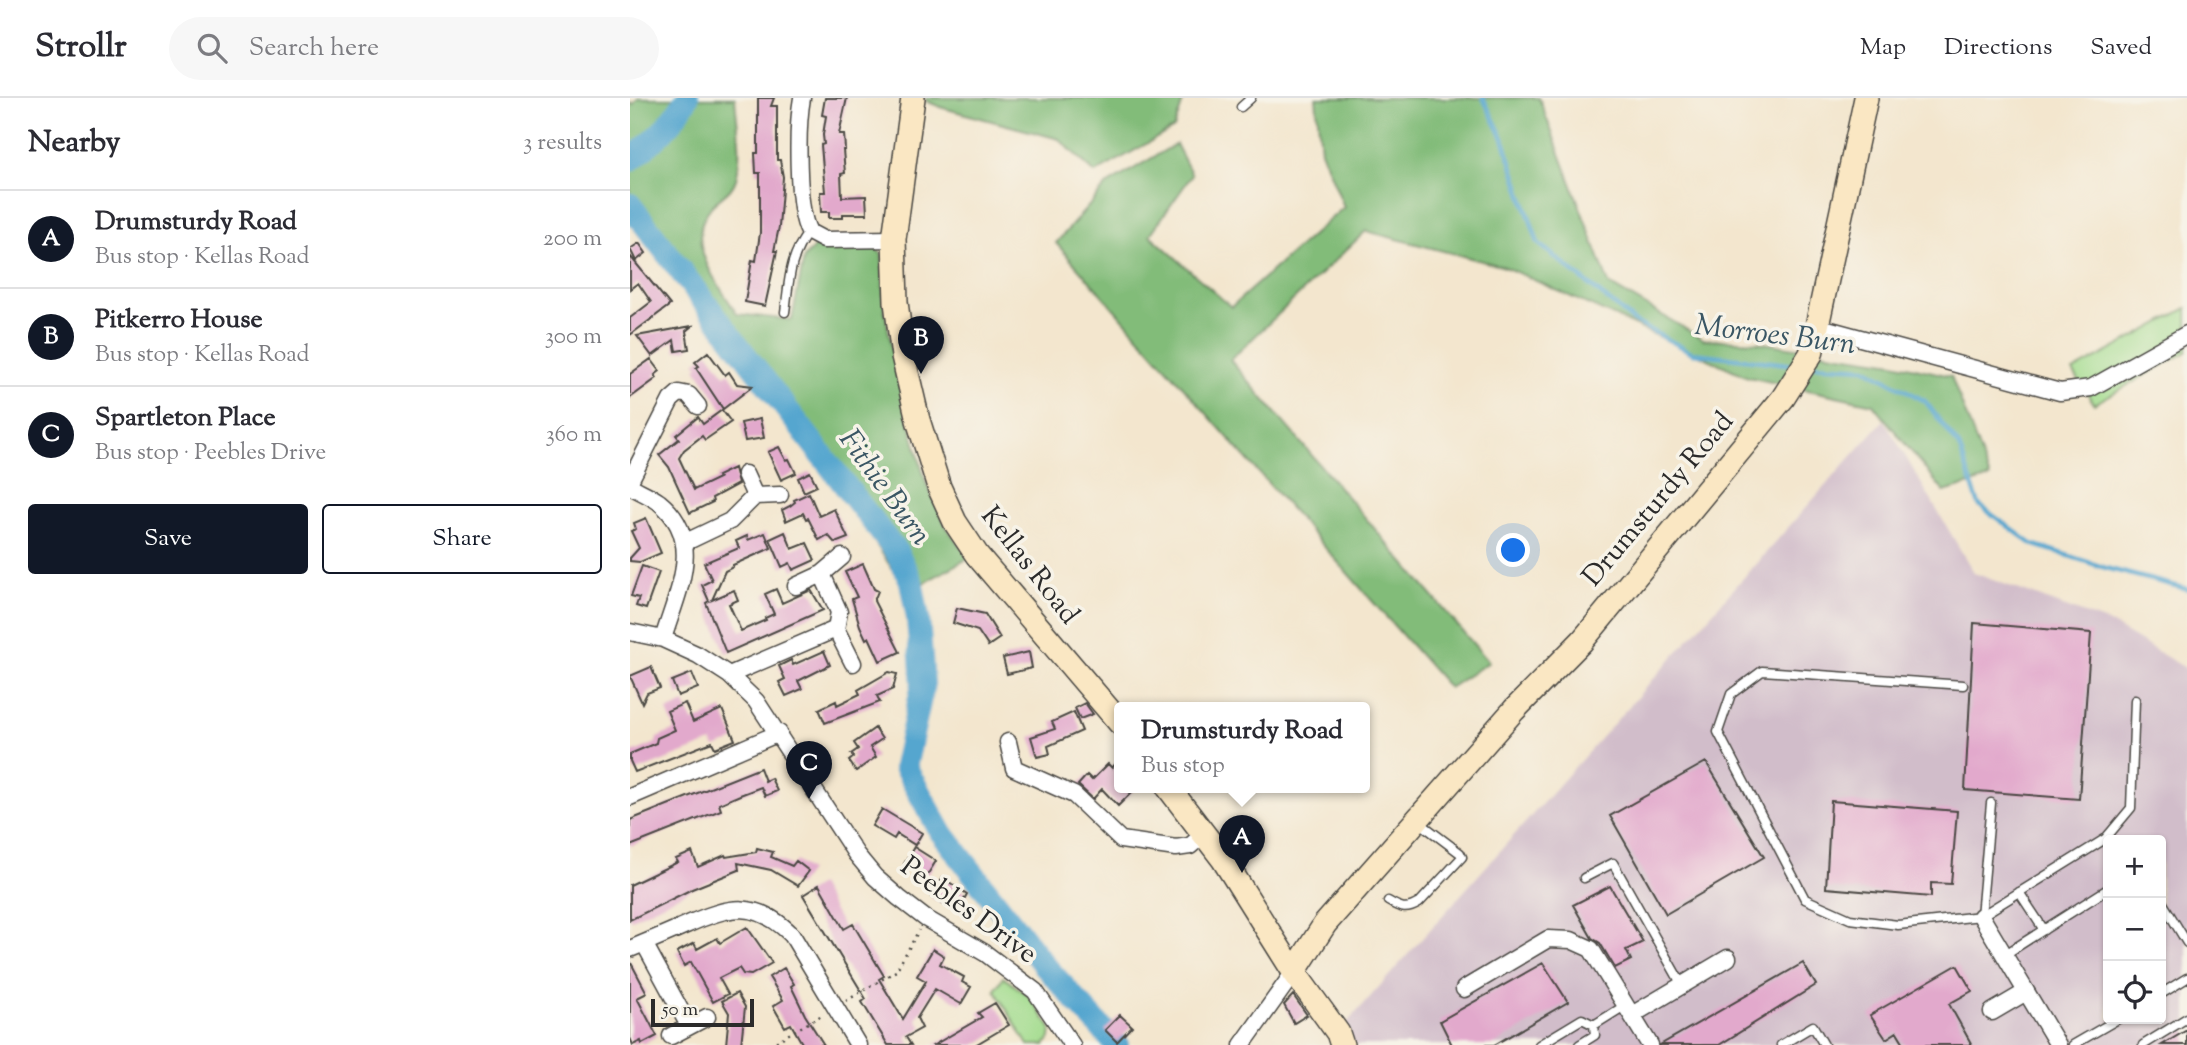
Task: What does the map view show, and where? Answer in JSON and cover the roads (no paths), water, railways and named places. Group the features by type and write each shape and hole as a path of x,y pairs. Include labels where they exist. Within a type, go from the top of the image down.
{"main road":[{"name":"Kellas Road","path":"913,98 894,239 896,302 902,356 939,487 955,522 977,555 1114,717"},
{"name":"Drumsturdy Road","path":"1294,972 1325,924 1514,710 1582,640 1783,398 1804,365 1816,327 1866,98"},
{"path":"1173,793 1223,859 1294,972 1338,1033 1342,1045"}],"street":[{"path":"802,98 798,121 803,216 809,232 824,240 894,239"},
{"path":"1816,327 2060,392 2091,387 2187,334"},
{"path":"630,481 671,400 679,393 689,395 698,406"},
{"path":"745,474 755,496"},
{"path":"630,486 658,501 672,515 686,542 687,558 663,639"},
{"path":"686,542 730,521 755,496 780,495"},
{"path":"796,586 822,574 842,557"},
{"path":"822,574 839,612 835,629 853,663"},
{"path":"729,675 835,629"},
{"name":"Peebles Drive","path":"630,632 663,639 698,655 729,675 756,701 856,854 876,877 925,918 985,953 1035,991 1067,1043"},
{"path":"630,797 779,733"},
{"path":"1008,742 1014,768 1074,795 1121,840 1176,848 1190,846 1204,834"},
{"path":"690,1026 637,946 717,912 738,908 760,912 777,920 792,935 858,1045"},
{"path":"1981,916 2058,1045"},
{"path":"1464,989 1548,939 1571,940 1591,949 1650,1045"},
{"path":"1629,1010 1682,985 1728,958"},
{"path":"1242,1045 1294,972"},
{"path":"1992,1012 2026,992"},
{"path":"671,1036 707,1017"}],"lane":[{"path":"1241,107 1251,98"},
{"path":"785,312 792,257 809,232"},
{"path":"1963,685 1762,671 1731,694 1718,732 1805,899 1850,919 1898,925 1981,916 2105,839 2131,808 2136,700"},
{"path":"1981,916 1991,803"},
{"path":"1388,901 1401,909 1411,908 1419,903 1462,857 1417,820"},
{"path":"1584,878 1613,863 1682,985"},
{"path":"2019,892 2044,930"},
{"path":"2004,955 2103,892"},
{"path":"2166,908 2187,943"},
{"path":"2166,991 2187,978"},
{"path":"1539,1045 1582,1019 1594,1025 1629,1010"},
{"path":"2143,1045 2187,1018"},
{"path":"2073,1045 2109,1024"},
{"path":"1579,1045 1595,1035 1594,1025"},
{"path":"1782,1045 1813,1026 1824,1045"}],"waterway":[{"name":"Fithie Burn","path":"630,160 662,132 687,98"},
{"name":"Morroes Burn","path":"1483,98 1503,138 1538,243 1635,322 1693,353 1796,365"},
{"name":"Fithie Burn","path":"630,205 897,553 911,581 918,618 923,684 905,767 941,832 1044,965 1117,1045"},
{"name":"Morroes Burn","path":"1812,365 1865,368 1925,401 1959,446 1979,505 2032,544 2106,568 2187,589"}],"place":[{"name":"Pitkerro House","path":"921,374"},
{"name":"Spartleton Place","path":"809,799"},
{"name":"Drumsturdy Road","path":"1242,873"}]}
